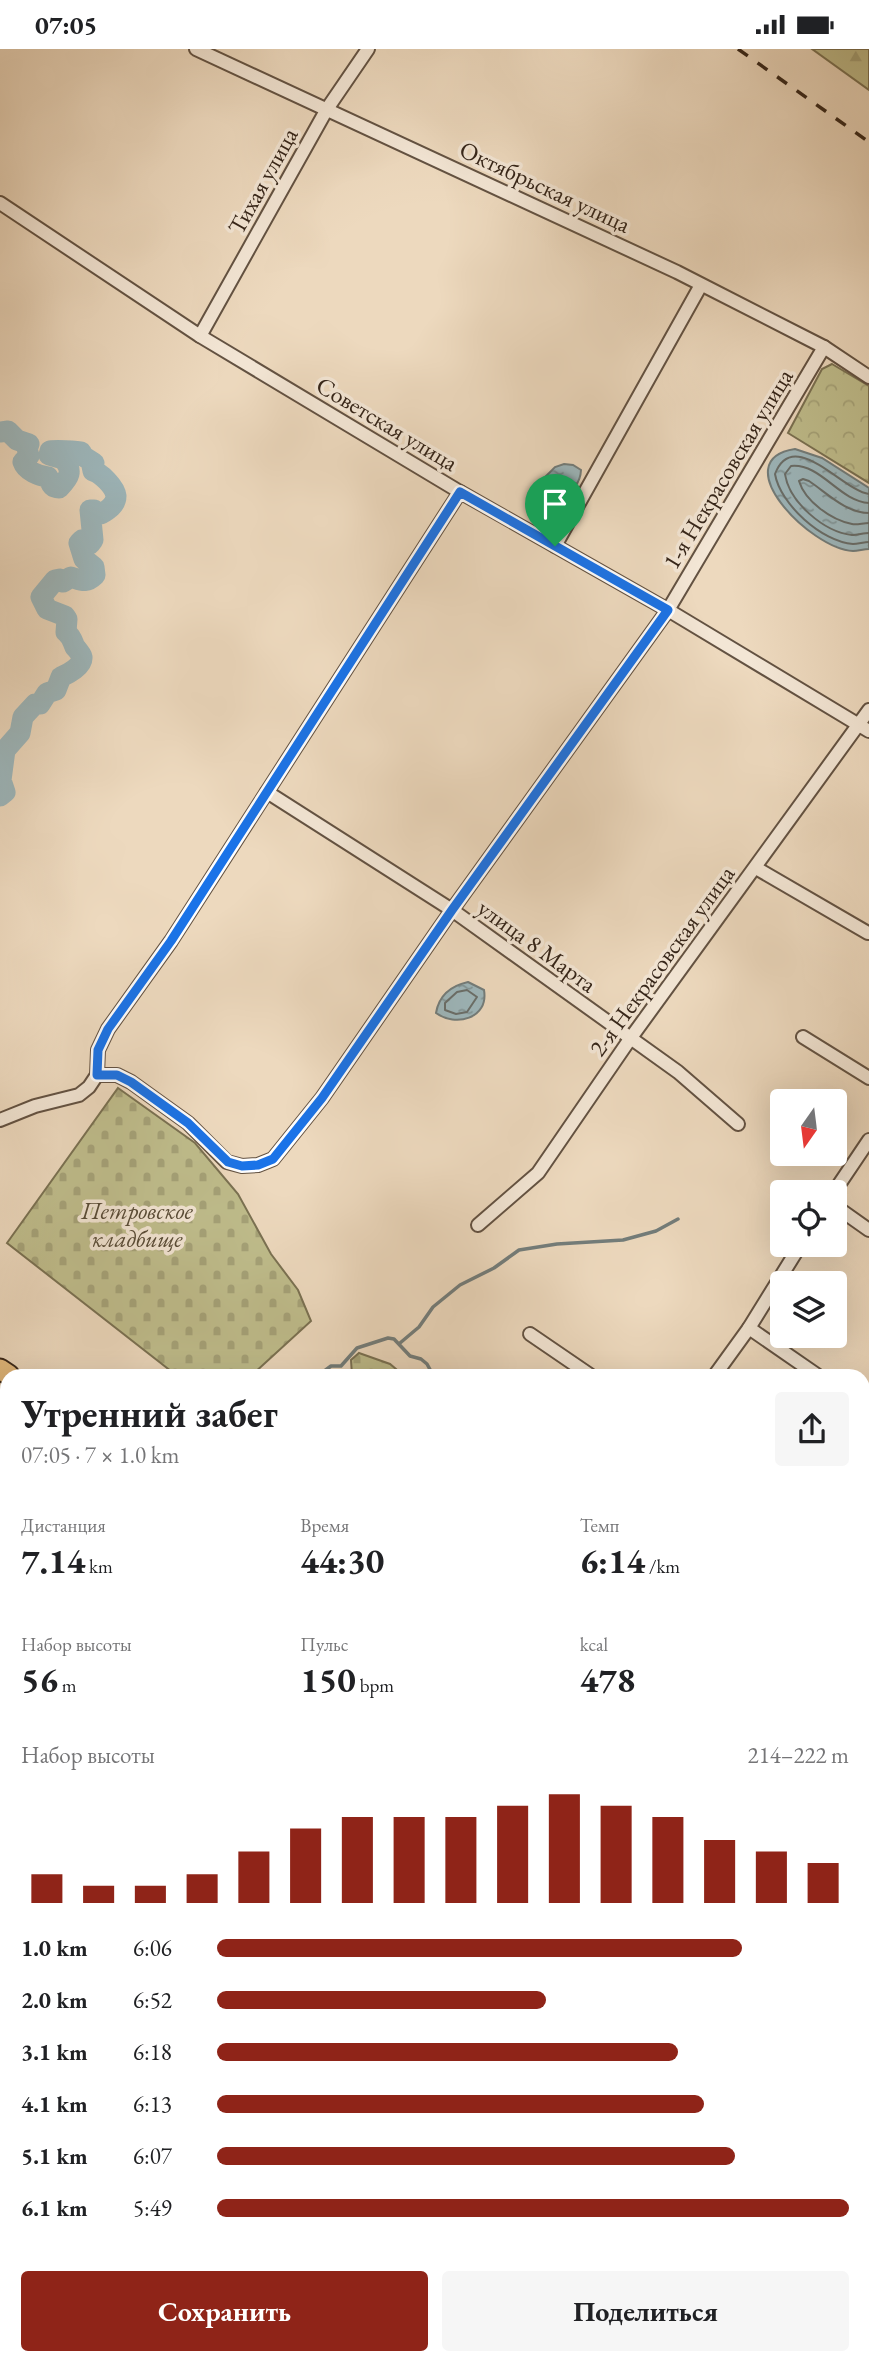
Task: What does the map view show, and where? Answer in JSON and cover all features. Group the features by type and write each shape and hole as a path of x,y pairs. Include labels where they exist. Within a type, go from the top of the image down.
{"street":[{"name":"Октябрьская улица","path":"196,49 701,285 824,347 869,377"},
{"name":"Тихая улица","path":"200,336 327,109 368,49"},
{"name":"Советская улица","path":"0,203 200,336 460,492 668,610 863,728"},
{"path":"555,546 701,285"},
{"name":"1-я Некрасовская улица","path":"97,1075 117,1075 131,1082 188,1123 228,1162 242,1166 258,1165 273,1159 322,1098 452,910 668,610 824,347"},
{"path":"0,1120 86,1091 97,1075 98,1050 108,1029 171,941 460,492"},
{"name":"2-я Некрасовская улица","path":"478,1225 538,1173 630,1039 863,728 869,710"},
{"name":"улица 8 Марта","path":"267,792 452,910 678,1072 738,1124"},
{"path":"756,868 867,933"},
{"path":"803,1037 869,1078"},
{"path":"842,1180 869,1140"},
{"path":"847,1214 869,1230"},
{"path":"719,1369 749,1328 793,1257"},
{"path":"749,1328 808,1369"},
{"path":"530,1334 581,1369"}],"green space":[{"path":"812,49 869,49 869,90"},
{"path":"832,364 869,386 869,483 788,433 822,369"},
{"name":"Петровское кладбище","path":"118,1088 195,1143 238,1194 271,1254 298,1290 311,1321 259,1369 168,1369 7,1243"},
{"path":"359,1353 390,1364 396,1369 352,1369 351,1360"}],"water":[{"path":"795,449 822,458 869,488 869,549 853,551 835,546 797,521 781,503 771,486 768,469 775,456"},
{"path":"564,464 581,470 579,479 570,492 557,496 550,494 542,480 555,467"},
{"path":"468,982 484,990 484,1000 476,1014 461,1020 436,1013 446,992"}],"waterway":[{"path":"0,432 8,431 17,440 29,444 29,456 23,462 33,473 48,477 54,487 59,488 68,478 69,471 63,459 49,455 50,451 81,452 94,463 93,471 107,481 116,496 113,505 101,514 90,510 93,540 90,544 82,540 79,543 84,559 94,567 95,575 86,580 71,577 63,582 60,579 55,580 41,597 47,609 67,619 66,632 82,660 61,677 56,690 47,693 40,704 35,704 23,717 20,733 5,750 1,780 5,792 0,796"},
{"path":"400,1343 419,1327 433,1307 460,1285 494,1268 519,1250 557,1244 623,1240 656,1231 678,1219"},
{"path":"327,1369 341,1366 357,1348 388,1338 394,1339 410,1356 421,1359 430,1369"}],"railway":[{"path":"738,49 869,142"}],"route":[{"path":"460,492 555,546 668,610 452,910 322,1098 273,1159 258,1165 242,1166 228,1162 188,1123 131,1082 117,1075 97,1075 98,1050 108,1029 171,941 460,492"}]}
